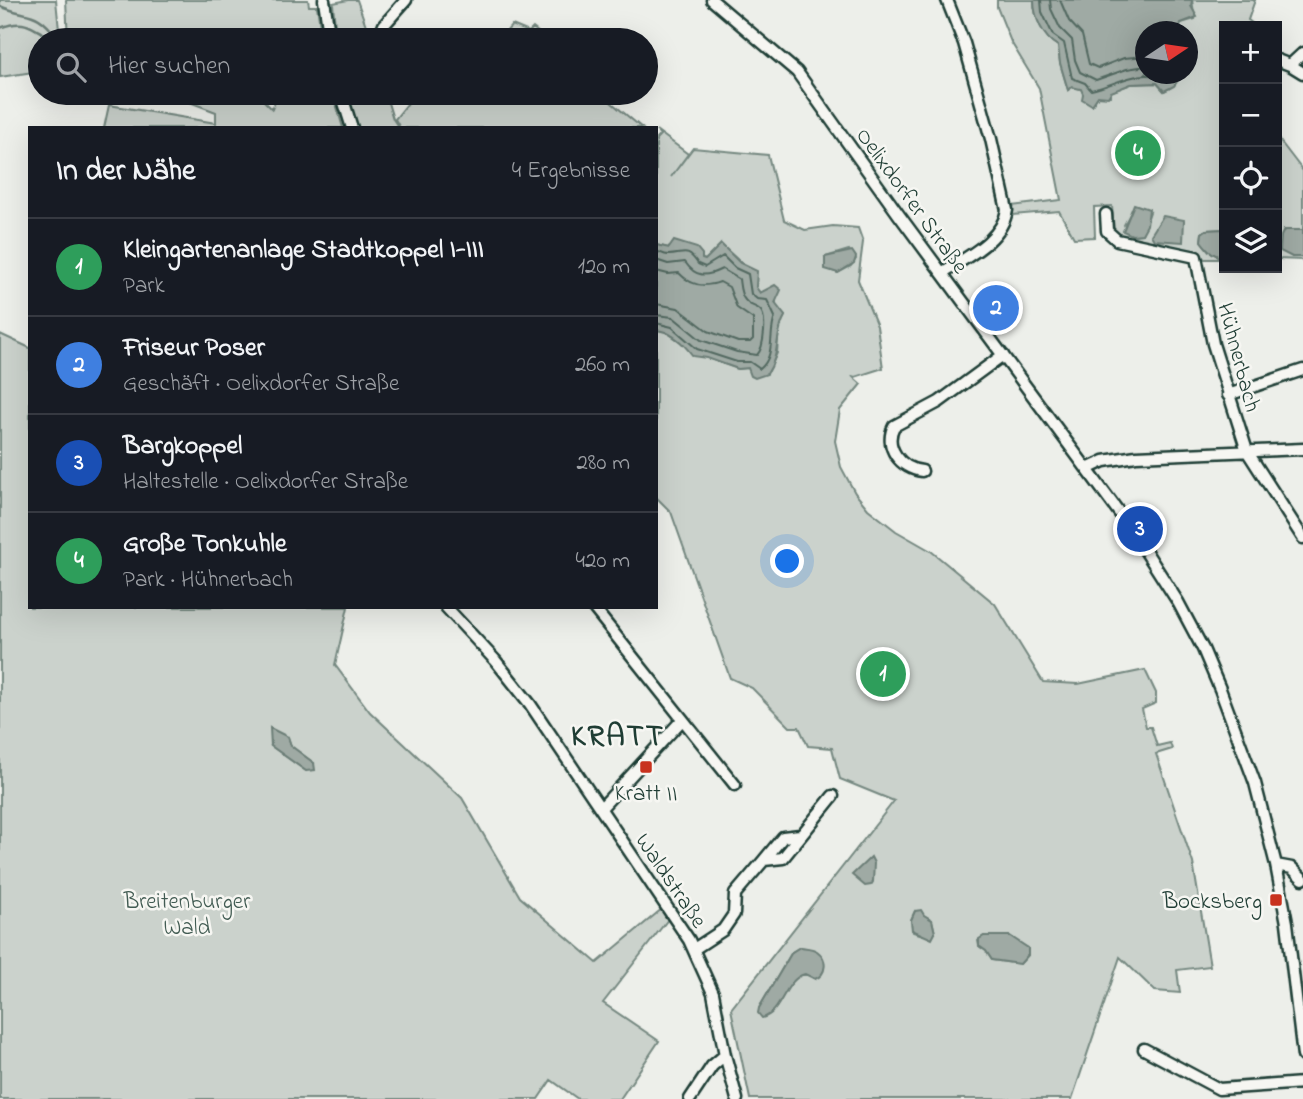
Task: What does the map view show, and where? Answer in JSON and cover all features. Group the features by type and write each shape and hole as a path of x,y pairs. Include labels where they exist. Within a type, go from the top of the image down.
{"street":[{"path":"324,0 328,28"},
{"path":"383,28 405,0"},
{"name":"Oelixdorfer Straße","path":"712,0 797,72 1156,565 1203,649 1244,750 1276,865 1300,995 1303,1056"},
{"path":"942,273 992,239 1005,220 1006,210 991,139 964,43 947,0"},
{"path":"1290,65 1303,53"},
{"path":"1282,62 1303,73"},
{"path":"345,105 351,126"},
{"name":"Hühnerbach","path":"1106,214 1107,231 1118,240 1196,257 1213,344 1247,451 1303,538"},
{"path":"922,471 908,468 898,457 890,440 893,428 897,423 939,402 1003,355"},
{"path":"1228,395 1303,370"},
{"path":"1087,469 1111,459 1303,449"},
{"name":"Waldstraße","path":"450,609 524,695 694,949 713,993 737,1099"},
{"path":"595,609 735,785"},
{"path":"601,808 682,720"},
{"path":"694,949 723,930 734,914 735,894 764,860 783,858 833,796"},
{"path":"1276,865 1292,868 1303,879"},
{"path":"1144,1049 1219,1089 1303,1083"},
{"path":"690,1099 712,1066 725,1055"}],"green space":[{"path":"0,0 56,0 59,28 28,28 28,73 0,77"},
{"path":"66,0 308,0 309,6 317,6 320,28 67,28"},
{"path":"357,0 367,28 335,28 333,3"},
{"path":"997,0 1034,0 1040,26 1058,46 1068,90 1072,87 1081,89 1092,105 1098,96 1110,96 1110,92 1131,84 1158,84 1164,91 1175,84 1198,84 1198,21 1188,21 1195,19 1192,0 1255,0 1249,21 1219,21 1219,229 1206,230 1202,233 1201,241 1219,259 1205,259 1193,253 1118,238 1114,232 1112,206 1094,207 1095,237 1074,238 1059,211 1013,215 1011,206 1061,200 1039,88 1011,42 997,7","holes":["1150,212 1142,234 1132,235 1124,225 1130,214"]},
{"path":"109,105 216,123 216,112 198,105 268,105 272,109 274,105 336,105 342,126 104,126"},
{"path":"351,105 389,105 398,126 357,126"},
{"path":"406,105 614,105 640,126 399,126 395,119"},
{"path":"658,132 688,154 671,177 693,148 768,155 784,220 805,230 833,226 858,228 863,242 858,280 877,326 883,368 852,376 861,384 840,410 835,441 841,467 855,493 868,509 896,531 931,551 995,604 1043,682 1078,684 1145,670 1156,693 1156,703 1142,709 1146,727 1151,727 1157,746 1170,743 1172,749 1156,754 1193,863 1210,966 1177,970 1180,993 1155,991 1120,957 1072,1099 750,1099 731,1009 894,801 840,779 832,748 808,746 799,727 790,727 752,688 730,678 671,512 658,499 658,330 665,331 701,356 738,369 748,368 751,372 769,371 777,353 779,327 785,316 776,306 776,298 767,290 763,293 757,291 747,270 721,245 706,260 702,259 694,248 677,243 669,248 658,245","holes":["849,250 856,259 851,266 838,273 832,271 825,257","915,911 932,920 935,933 923,935 913,932 911,920","984,936 1007,936 1028,948 1028,955 1020,964 992,960 979,946 978,941","800,947 814,950 823,959 815,979 810,975 800,975 759,1008 792,952"]},
{"path":"1282,144 1303,171 1303,230 1284,230 1282,238"},
{"path":"1282,247 1292,257 1303,257 1303,260 1282,259"},
{"name":"Breitenburger Wald","path":"0,334 28,347 28,609 348,609 335,665 370,712 462,798 520,897 597,963 663,908 669,918 603,1003 659,1041 620,1099 578,1099 551,1080 538,1099 0,1099","holes":["288,737 291,746 314,763 306,771 271,746"]}],"water":[{"path":"1034,0 1192,0 1191,6 1197,17 1186,21 1135,21 1135,84 1111,92 1108,97 1098,96 1092,105 1082,99 1081,89 1072,87 1068,90 1058,46 1040,26"},
{"path":"1158,84 1175,84 1174,86 1164,91"},
{"path":"1134,204 1149,209 1147,225 1142,234 1132,235 1123,231"},
{"path":"1163,216 1184,220 1183,242 1154,240 1151,235"},
{"path":"1219,229 1219,256 1208,250 1201,241 1202,233"},
{"path":"1284,230 1303,230 1303,257 1292,257 1282,252"},
{"path":"674,241 697,248 705,260 721,244 740,263 757,271 756,287 760,293 775,285 781,290 775,303 785,316 774,359 767,374 755,378 751,376 748,368 738,369 693,356 677,339 658,331 658,245 669,248"},
{"path":"852,251 856,257 854,263 838,273 825,269 825,257"},
{"path":"270,728 288,737 291,746 314,763 315,770 306,771 271,746"},
{"path":"871,857 874,863 873,882 865,886 852,875"},
{"path":"921,910 932,920 935,933 932,939 912,930 911,920 915,911"},
{"path":"984,936 1010,936 1028,948 1028,955 1020,964 992,960 979,946 979,939"},
{"path":"800,947 813,949 821,954 825,966 822,974 815,979 805,974 798,977 774,1010 762,1018 758,1013 759,1008 792,952"}],"waterway":[{"path":"0,6 37,18 50,28"},
{"path":"0,28 12,24 33,28"}],"place":[{"name":"Große Tonkuhle","path":"1138,153"},
{"name":"Friseur Poser","path":"996,308"},
{"name":"Bargkoppel","path":"1140,529"},
{"name":"Kleingartenanlage Stadtkoppel I-III","path":"883,674"},
{"name":"Kratt II","path":"646,767"},
{"name":"Bocksberg","path":"1276,900"}],"district":[{"name":"KRATT","path":"618,735"}]}
